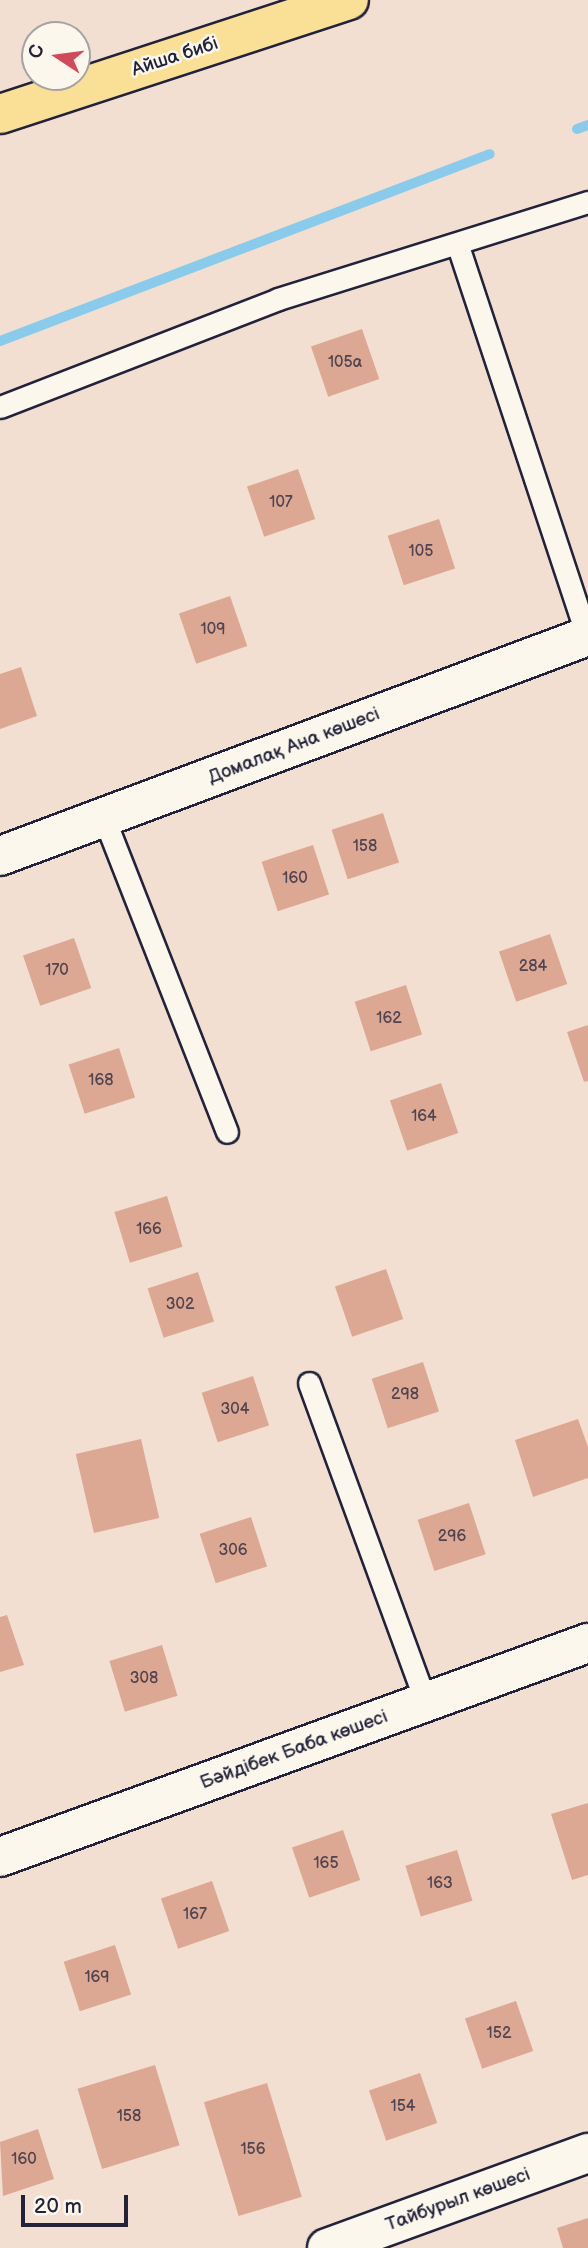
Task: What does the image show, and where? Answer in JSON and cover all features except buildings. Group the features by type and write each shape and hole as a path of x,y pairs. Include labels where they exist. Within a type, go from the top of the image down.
{"main road":[{"name":"Айша бибі","path":"0,114 349,0"}],"street":[{"name":"Домалақ Ана көшесі","path":"0,856 588,637"},
{"name":"Бәйдібек Баба көшесі","path":"0,1857 588,1643"},
{"name":"Тайбурыл көшесі","path":"327,2248 588,2153"}],"lane":[{"path":"0,407 278,299 458,246 588,202"},
{"path":"458,246 588,637"},
{"path":"104,818 228,1132"},
{"path":"309,1383 426,1702"}],"waterway":[{"path":"577,129 588,125"},
{"path":"0,341 490,154"}]}
